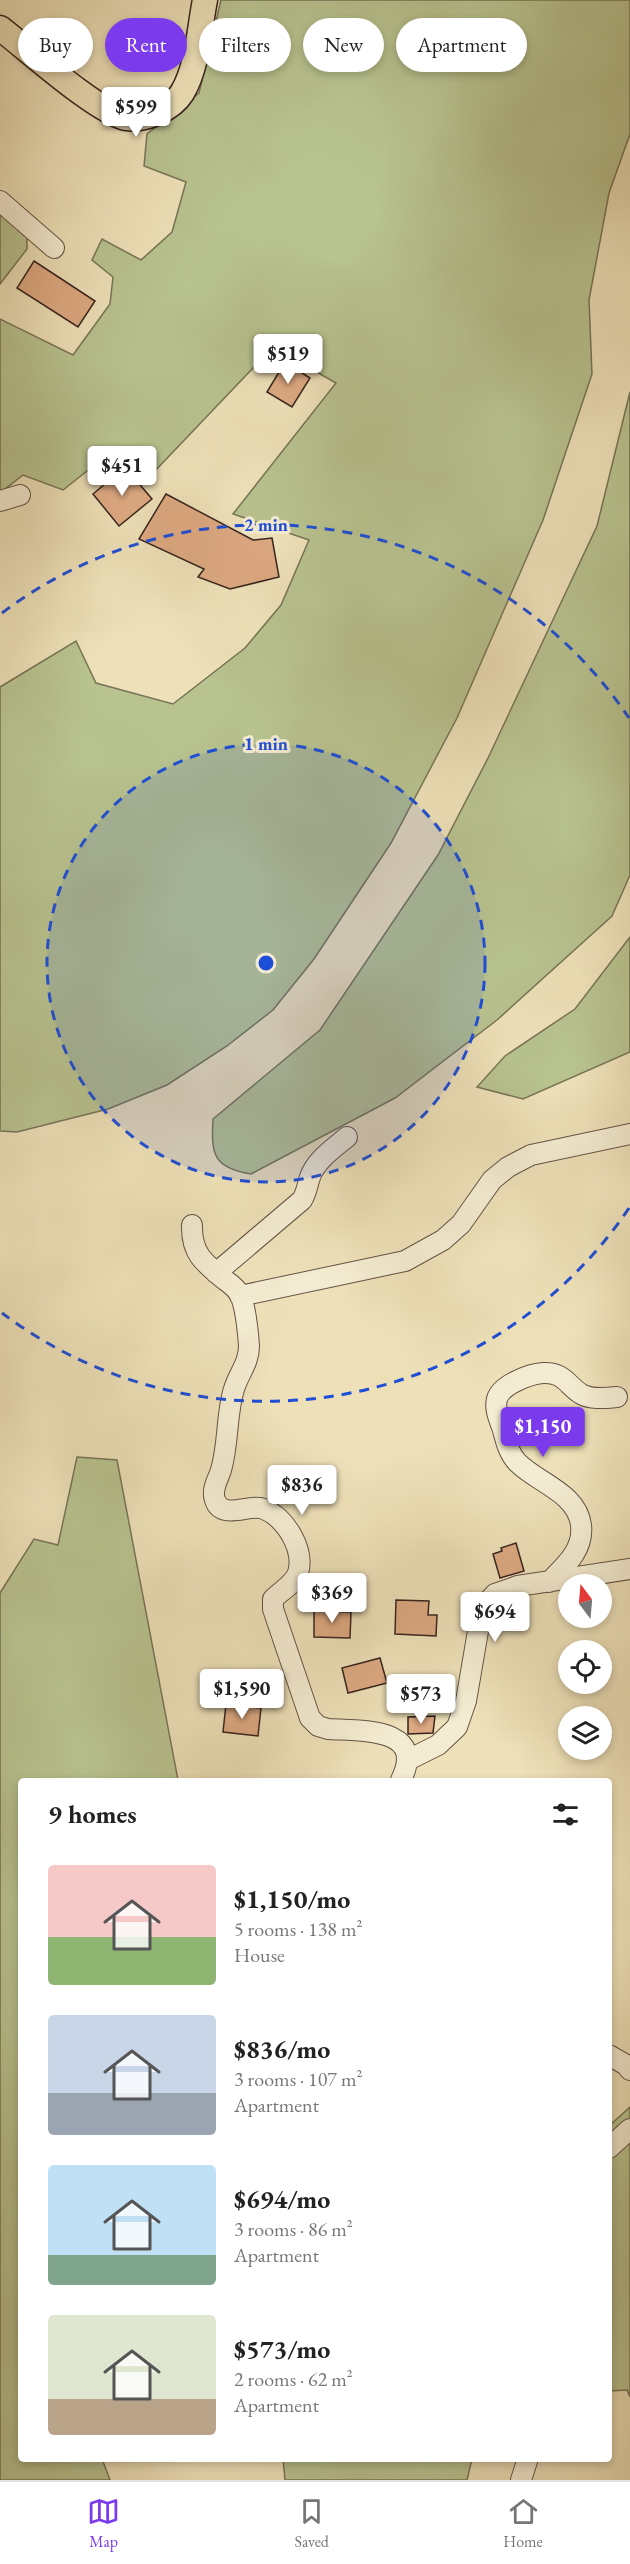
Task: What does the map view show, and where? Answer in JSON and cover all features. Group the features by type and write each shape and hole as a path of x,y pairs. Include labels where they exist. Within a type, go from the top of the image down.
{"main road":[{"path":"0,28 97,104 128,118 157,113 169,107 181,94 193,62 205,0"}],"street":[{"path":"0,201 54,248"},
{"path":"0,501 20,495"},
{"path":"240,1296 405,1261 443,1240 461,1224 492,1180 508,1167 531,1155 630,1134"},
{"path":"216,1273 302,1200 309,1188 310,1176 326,1154 347,1137"},
{"path":"192,1225 192,1241 199,1256 240,1296 249,1344 248,1358 234,1391 221,1471 214,1491 215,1501 220,1508 229,1511 263,1508 283,1522 291,1533 299,1560 298,1572 292,1582 273,1599 273,1609 310,1718 318,1726 328,1729 388,1734 402,1744 408,1760 402,1778"},
{"path":"549,1582 571,1559 581,1542 581,1524 572,1504 518,1463 508,1448 497,1411 497,1398 506,1388 524,1379 543,1374 561,1376 583,1395 617,1397"},
{"path":"408,1760 438,1745 457,1727 466,1701 482,1608 495,1594 518,1587 630,1569"},
{"path":"612,2057 630,2070"},
{"path":"612,2145 630,2129"},
{"path":"521,2480 527,2462"}],"green space":[{"path":"221,0 630,0 630,134 609,193 589,300 592,374 543,520 457,718 391,843 314,959 273,1010 227,1046 167,1085 108,1109 17,1132 0,1131 0,687 76,641 96,683 173,704 245,648 281,605 309,540 233,514 336,383 273,347 152,474 115,449 63,490 23,475 0,493 0,319 73,355 110,304 113,277 92,260 102,239 141,260 172,232 186,182 144,166 147,134 199,93 204,72 291,72 291,18 217,18"},
{"path":"0,191 27,215 27,249 0,284"},
{"path":"630,392 630,875 612,916 497,1020 395,1098 251,1174 229,1168 217,1157 214,1150 213,1119 320,1030 438,855 488,758 597,526"},
{"path":"630,937 630,1052 523,1099 477,1087 505,1056 575,1009"},
{"path":"77,1457 117,1460 178,1778 18,1778 18,2462 103,2462 110,2480 0,2480 0,1593 34,1539 58,1545"},
{"path":"630,2107 630,2397 627,2390 612,2391 612,2123"},
{"path":"283,2462 471,2462 467,2480 285,2480"}],"building":[{"path":"34,261 95,301 78,327 17,288"},
{"path":"285,362 310,378 292,407 267,392"},
{"path":"125,467 152,499 119,526 93,494"},
{"path":"166,494 253,540 272,538 279,577 230,589 198,577 204,569 139,539"},
{"path":"516,1543 524,1571 500,1578 493,1554 502,1551 501,1548"},
{"path":"396,1600 429,1601 428,1615 437,1615 436,1636 395,1634"},
{"path":"314,1611 351,1612 350,1638 314,1637"},
{"path":"380,1658 387,1683 348,1693 342,1668"},
{"path":"226,1704 261,1708 258,1736 223,1732"},
{"path":"435,1716 433,1733 408,1734 408,1717"}]}
